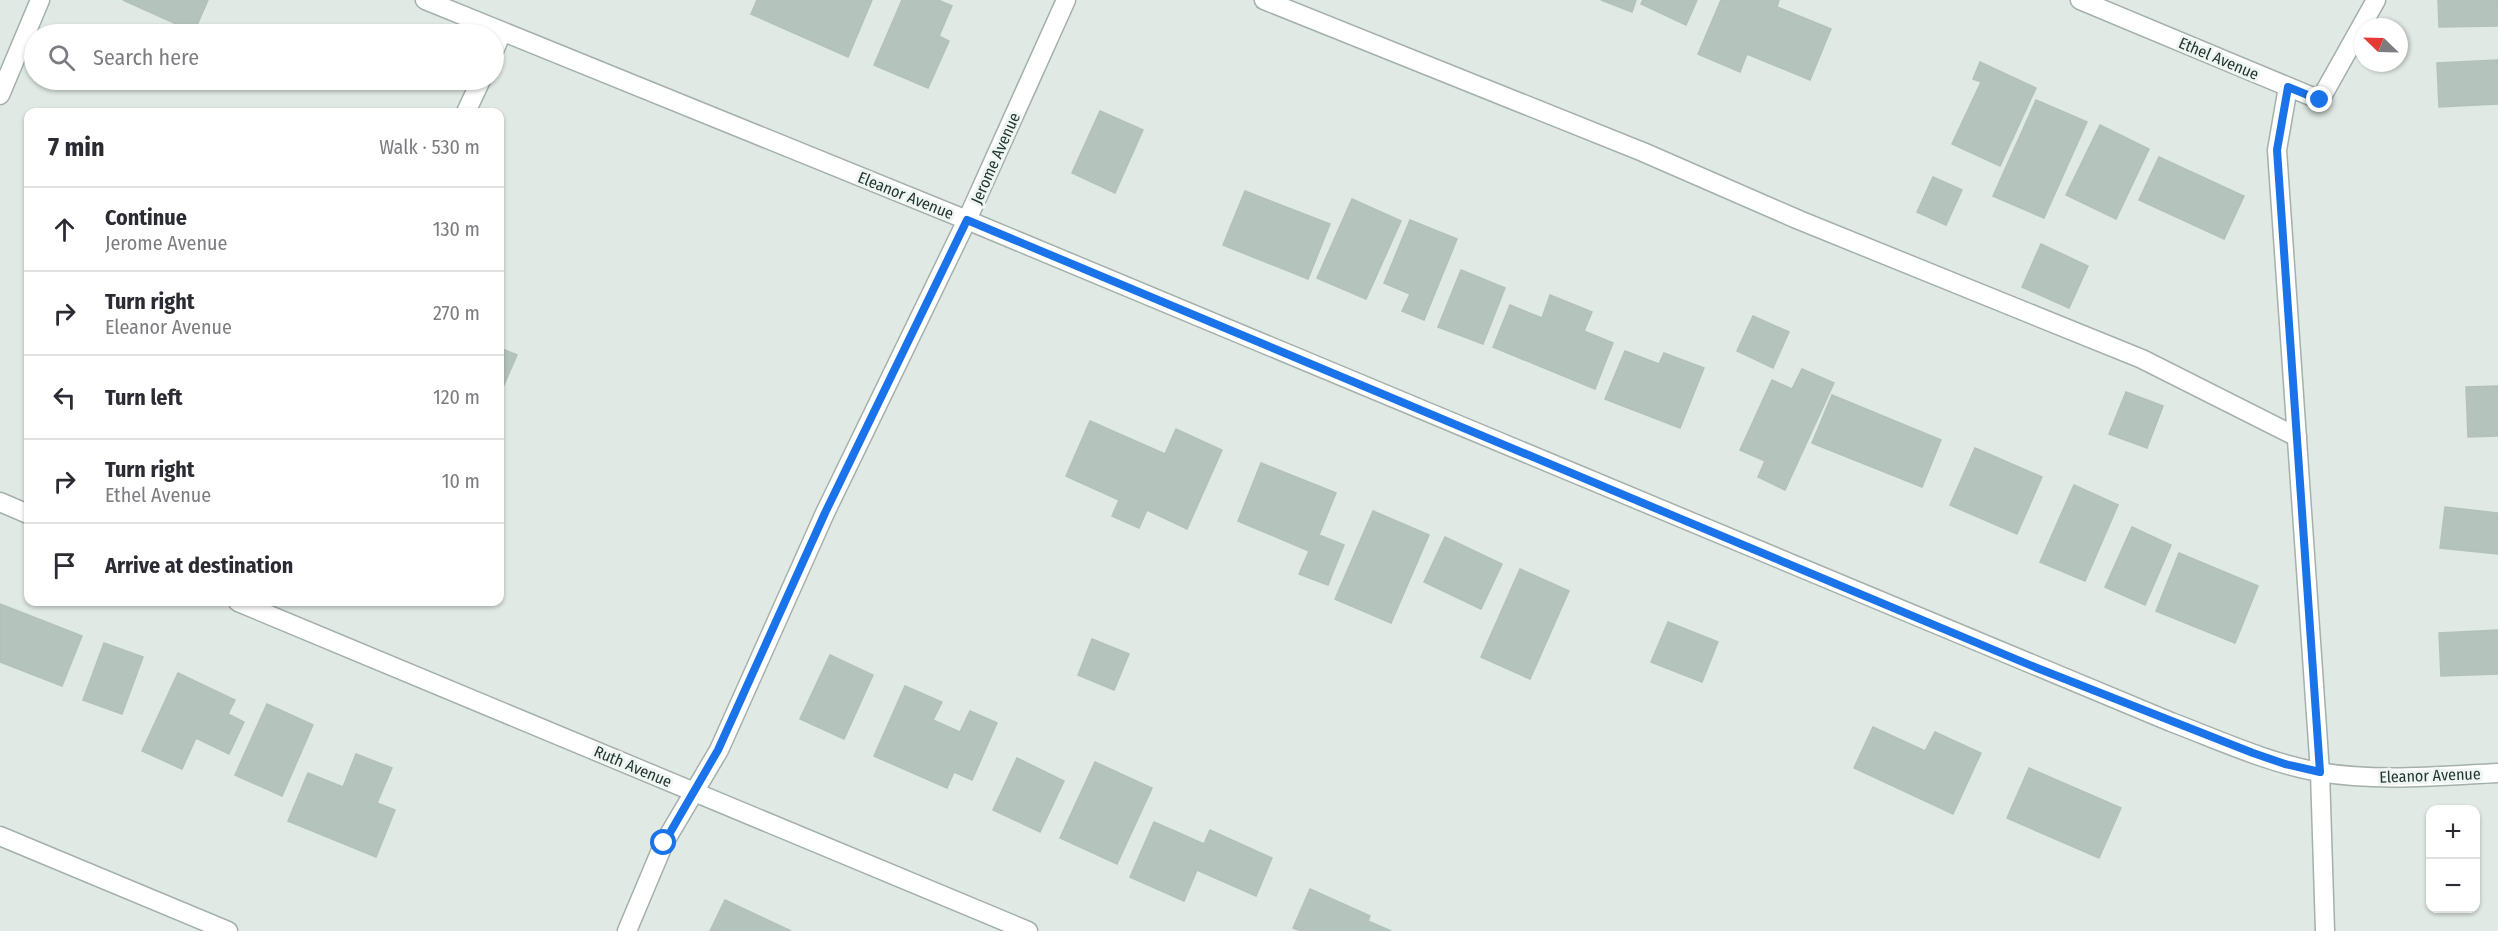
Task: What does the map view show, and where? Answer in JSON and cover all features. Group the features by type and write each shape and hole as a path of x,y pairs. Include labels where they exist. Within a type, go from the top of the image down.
{"street":[{"path":"30,24 40,0"},
{"name":"Eleanor Avenue","path":"425,0 483,24"},
{"name":"Jerome Avenue","path":"627,931 664,843 718,750 825,513 967,220 1066,0"},
{"path":"1264,0 1642,152 1798,220 2131,354 2297,437"},
{"name":"Ethel Avenue","path":"2080,0 2320,100 2376,0"},
{"name":"Eleanor Avenue","path":"504,33 967,220 2047,672 2242,749 2285,764 2320,772 2388,778 2498,772"},
{"path":"0,95 24,38"},
{"path":"2288,87 2277,150 2320,772 2325,931"},
{"path":"468,108 476,90"},
{"path":"0,502 24,512"},
{"name":"Ruth Avenue","path":"251,606 1028,931"},
{"path":"0,836 228,931"}],"building":[{"path":"123,0 208,0 198,24 176,24"},
{"path":"757,0 872,0 848,57 751,14"},
{"path":"902,0 938,0 952,6 939,36 949,41 928,88 874,65"},
{"path":"1601,0 1636,0 1632,12"},
{"path":"1643,0 1697,0 1686,25 1641,4"},
{"path":"1721,0 1779,0 1777,7 1831,29 1810,80 1747,54 1740,72 1698,54"},
{"path":"2438,0 2498,0 2498,26 2439,27"},
{"path":"2498,60 2498,104 2439,107 2437,63"},
{"path":"1980,62 2036,88 2000,166 1952,144 1981,82 1973,79"},
{"path":"2036,100 2087,122 2044,218 1993,196"},
{"path":"1100,111 1143,130 1115,193 1072,173"},
{"path":"2100,125 2149,149 2116,219 2066,195"},
{"path":"2159,157 2244,196 2224,239 2139,200"},
{"path":"1933,177 1962,190 1946,225 1917,212"},
{"path":"1245,191 1330,224 1308,279 1223,245"},
{"path":"1352,199 1401,221 1366,299 1317,278"},
{"path":"1410,220 1457,239 1424,320 1402,311 1410,294 1384,283"},
{"path":"2041,244 2088,266 2069,308 2022,287"},
{"path":"1461,270 1505,288 1483,344 1438,327"},
{"path":"1550,295 1592,312 1584,331 1613,343 1595,389 1493,347 1510,305 1542,318"},
{"path":"1753,316 1789,332 1773,368 1737,351"},
{"path":"504,350 517,355 504,385"},
{"path":"1625,351 1659,364 1664,353 1704,368 1680,428 1605,399"},
{"path":"1802,369 1834,383 1785,490 1758,477 1765,461 1740,450 1772,380 1792,389"},
{"path":"2498,386 2498,436 2468,437 2466,387"},
{"path":"2126,392 2163,406 2147,448 2109,434"},
{"path":"1832,395 1941,440 1922,487 1812,443"},
{"path":"1090,421 1165,454 1176,429 1222,450 1187,529 1147,510 1139,528 1112,516 1119,500 1066,476"},
{"path":"1975,448 2042,477 2017,534 1950,505"},
{"path":"1261,463 1336,493 1319,535 1344,545 1328,585 1299,574 1309,551 1238,521"},
{"path":"2074,485 2118,505 2085,581 2040,562"},
{"path":"2445,507 2498,513 2498,554 2440,548"},
{"path":"1373,511 1429,535 1391,623 1335,599"},
{"path":"2132,527 2171,545 2145,605 2105,587"},
{"path":"1445,537 1502,564 1481,609 1424,582"},
{"path":"2179,553 2258,586 2235,643 2156,611"},
{"path":"1520,569 1569,591 1530,679 1481,657"},
{"path":"0,604 82,636 62,686 0,662"},
{"path":"1668,622 1718,642 1702,682 1651,662"},
{"path":"2498,630 2498,674 2441,676 2439,633"},
{"path":"1092,639 1129,654 1114,690 1078,675"},
{"path":"104,643 143,657 122,714 83,700"},
{"path":"830,655 873,675 844,739 800,719"},
{"path":"178,673 235,700 228,714 244,722 229,754 196,738 182,769 142,751"},
{"path":"905,686 942,702 933,720 960,732 970,711 997,723 972,780 954,772 947,788 874,756"},
{"path":"267,704 313,725 282,796 235,775"},
{"path":"1873,727 1925,751 1935,732 1981,753 1953,814 1854,768"},
{"path":"356,754 392,768 377,803 395,810 376,857 288,821 308,773 343,787"},
{"path":"1017,758 1064,781 1040,832 993,810"},
{"path":"1095,762 1152,788 1117,864 1060,838"},
{"path":"2029,768 2121,808 2099,858 2007,818"},
{"path":"1154,822 1204,844 1210,830 1272,858 1256,896 1197,870 1184,901 1130,877"},
{"path":"1310,889 1370,916 1368,921 1391,931 1301,931 1293,928"},
{"path":"725,900 791,931 710,931"}],"route":[{"path":"664,843 718,750 825,513 967,220 2037,668 2253,753 2285,764 2320,772 2277,150 2288,87 2320,100"}]}
